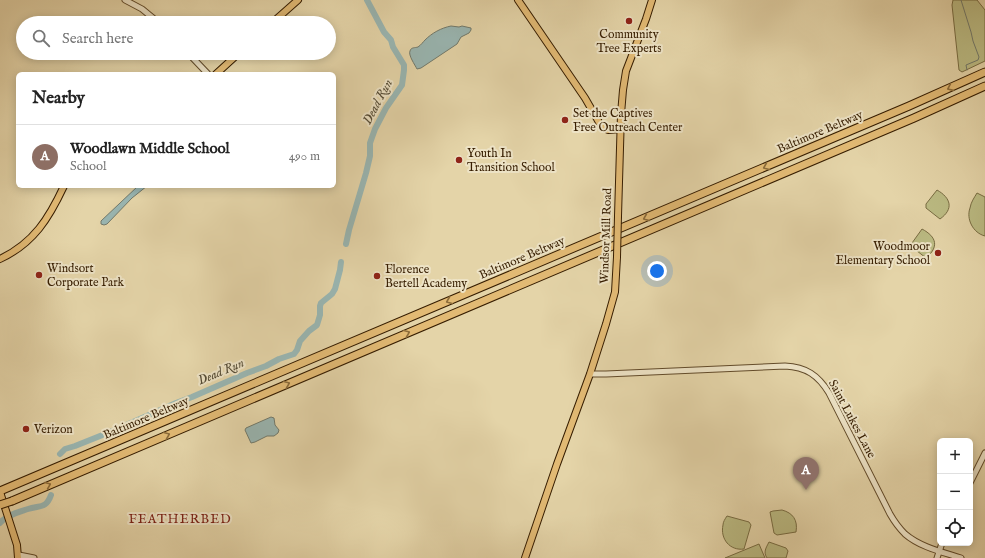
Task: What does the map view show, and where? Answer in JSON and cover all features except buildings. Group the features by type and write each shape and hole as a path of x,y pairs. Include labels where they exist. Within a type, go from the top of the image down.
{"highway":[{"name":"Baltimore Beltway","path":"0,492 909,106 985,72"},
{"name":"Baltimore Beltway","path":"0,505 914,118 985,86"}],"main road":[{"path":"280,16 298,0"},
{"path":"518,0 576,85 600,124 608,130 620,130"},
{"name":"Windsor Mill Road","path":"525,558 559,457 590,374 615,292 617,270 620,130 624,79 652,0"},
{"path":"218,72 231,60"},
{"path":"0,259 32,237 53,209 63,188"},
{"path":"0,492 17,545 19,556"}],"street":[{"path":"125,0 142,9 150,16"},
{"path":"195,60 206,72"},
{"name":"Saint Lukes Lane","path":"590,374 785,366 797,367 809,372 816,376 829,393 899,528 920,543 961,558"},
{"path":"973,477 985,453"},
{"path":"937,558 941,546"},
{"path":"19,556 34,558"}],"green space":[{"path":"953,0 977,0 985,10 985,61 962,72 959,70 952,5"},
{"path":"937,190 945,196 949,204 949,208 940,219 926,208 926,204"},
{"path":"977,193 985,197 985,236 974,229 969,217 971,204"},
{"path":"922,229 931,235 934,242 933,250 926,258 912,247 912,243"},
{"path":"782,510 792,515 794,518 796,532 777,535 774,533 770,512"},
{"path":"727,516 749,522 751,525 744,549 734,548 727,543 722,530 724,520"},
{"path":"769,542 786,548 788,551 786,558 767,558 765,552"},
{"path":"759,544 765,558 725,558"}],"water":[{"path":"451,26 462,26 471,28 471,30 469,33 461,37 457,44 421,68 417,69 410,55 412,48 418,47 428,37 437,31"},
{"path":"136,188 144,188 132,198 107,224 101,224 101,221"},
{"path":"271,417 274,418 275,425 279,430 278,433 274,436 267,436 251,443 245,430 246,428"}],"waterway":[{"name":"Dead Run","path":"346,244 366,173 370,156 370,143 375,129 386,108 402,85 404,70 404,65 393,47 391,40 384,32 367,0"},
{"path":"961,0 979,57 978,60 966,65 967,70"},
{"name":"Dead Run","path":"60,454 65,449 115,430 266,366 279,359 294,354 300,341 317,325 321,303 332,294 335,289 341,262"},
{"name":"Dead Run","path":"0,523 13,514 45,505 51,495"}],"place":[{"name":"Community Tree Experts","path":"629,21"},
{"name":"Set the Captives Free Outreach Center","path":"565,120"},
{"name":"Youth In Transition School","path":"459,160"},
{"name":"Woodmoor Elementary School","path":"938,253"},
{"name":"Windsort Corporate Park","path":"39,275"},
{"name":"Florence Bertell Academy","path":"377,276"},
{"name":"Verizon","path":"26,429"},
{"name":"Woodlawn Middle School","path":"806,490"}],"district":[{"name":"FEATHERBED","path":"180,519"}]}
